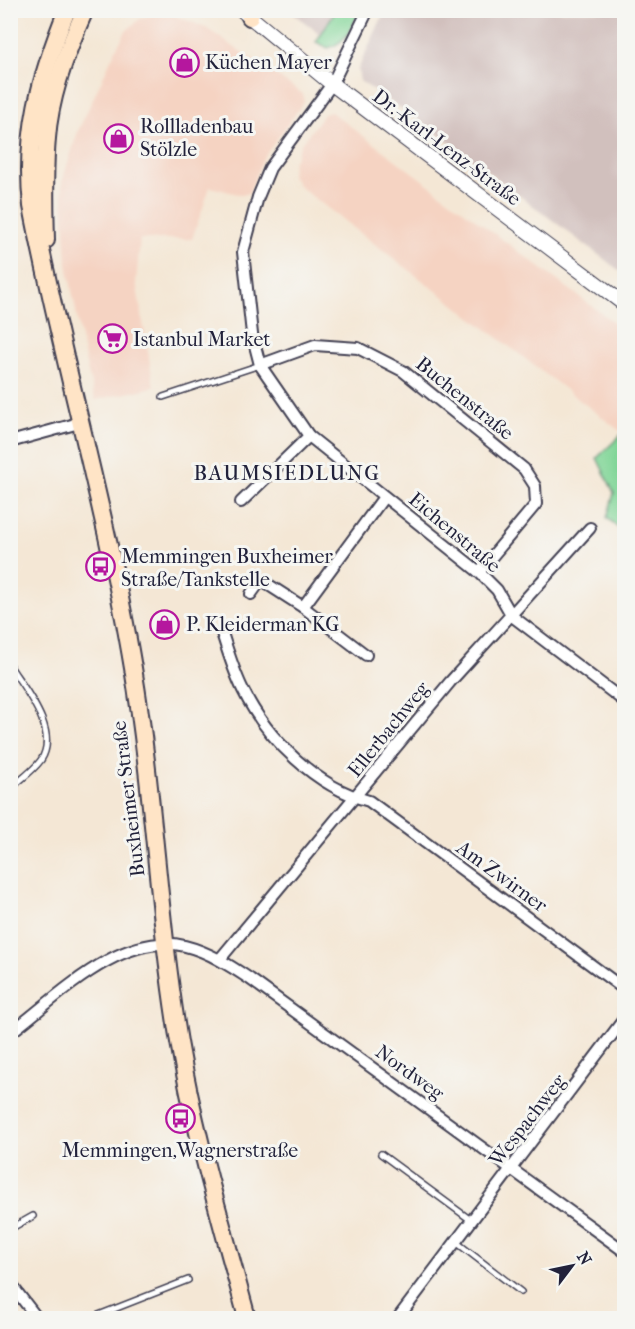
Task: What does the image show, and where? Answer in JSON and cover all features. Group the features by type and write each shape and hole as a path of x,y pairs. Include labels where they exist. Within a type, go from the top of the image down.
{"main road":[{"name":"Buxheimer Straße","path":"67,10 44,70 36,99 29,181 36,226 110,549 133,669 179,1044 190,1097 247,1318"},
{"name":"Buxheimer Straße","path":"47,274 46,136 64,63 85,10"}],"street":[{"name":"Dr.-Karl-Lenz-Straße","path":"230,10 247,13 332,84 624,303"},
{"name":"Eichenstraße","path":"368,10 332,84 270,168 258,197 243,252 252,334 260,365 309,435 479,572 497,590 512,616"},
{"name":"Buchenstraße","path":"260,365 315,345 358,348 403,371 524,469 535,486 536,504 479,572"},
{"path":"10,442 80,423"},
{"path":"241,502 309,435"},
{"path":"303,607 384,497"},
{"name":"Ellerbachweg","path":"220,959 450,682 590,528"},
{"path":"251,594 261,580 303,607 366,655"},
{"path":"512,616 620,698"},
{"name":"Am Zwirner","path":"222,633 243,690 274,736 324,780 355,797 369,801 624,989"},
{"path":"10,1033 109,958 144,945 165,943"},
{"name":"Nordweg","path":"165,943 185,946 220,959 357,1055 624,1251"},
{"name":"Wespachweg","path":"398,1318 624,1019"},
{"path":"10,1283 37,1318"}],"lane":[{"path":"163,397 260,365"},
{"path":"10,666 43,723 46,746 42,759 10,789"},
{"path":"620,698 624,682"},
{"path":"381,1154 472,1221"},
{"path":"10,1229 33,1216"},
{"path":"456,1242 521,1292"},
{"path":"91,1318 188,1280"}],"shaded area":[{"path":"290,11 336,11 320,34"},
{"path":"385,11 624,11 624,274 430,128 360,81 358,69"},
{"path":"153,14 171,14 206,28 303,94 304,102 263,158 249,193 242,195 210,187 192,239 140,239 136,282 154,387 95,400 67,264 62,182 78,131 116,49 126,31 140,19"},
{"path":"331,112 624,330 624,434 300,187 291,175 293,163 301,144 324,114"}],"green space":[{"path":"336,10 359,11 344,38 328,48 316,42"},
{"path":"623,433 624,532 607,518 614,493 597,458"}],"place":[{"name":"Küchen Mayer","path":"184,62"},
{"name":"Rollladenbau Stölzle","path":"119,138"},
{"name":"Istanbul Market","path":"112,339"},
{"name":"Memmingen Buxheimer Straße/Tankstelle","path":"100,567"},
{"name":"P. Kleiderman KG","path":"165,624"},
{"name":"Memmingen,Wagnerstraße","path":"180,1119"}],"district":[{"name":"BAUMSIEDLUNG","path":"287,473"}]}
